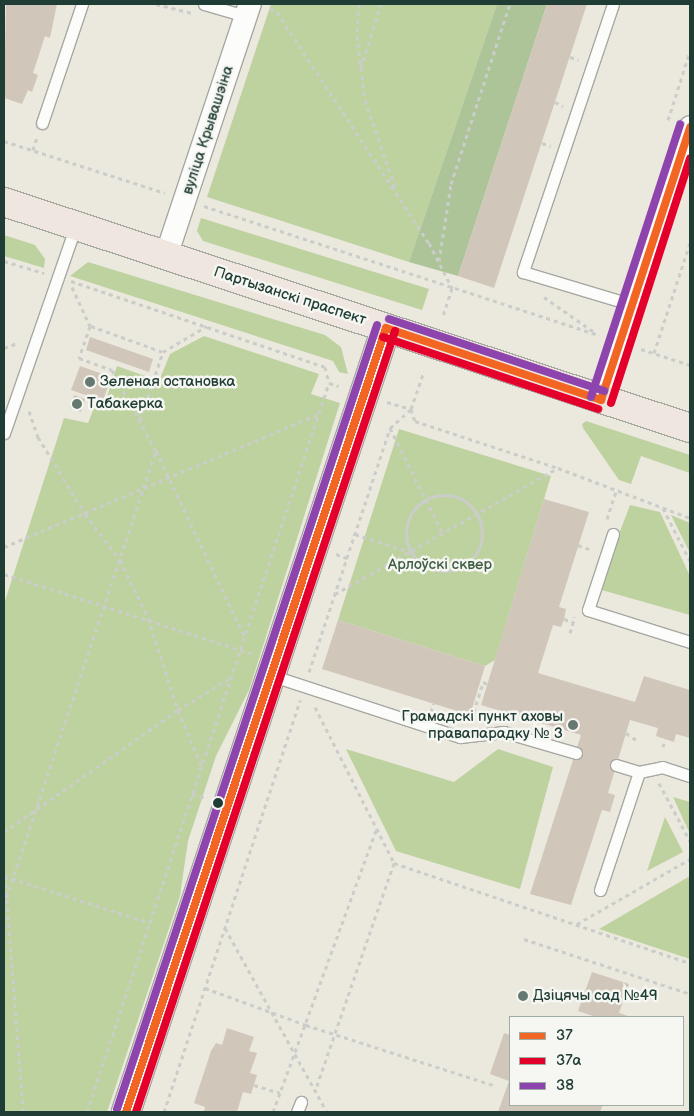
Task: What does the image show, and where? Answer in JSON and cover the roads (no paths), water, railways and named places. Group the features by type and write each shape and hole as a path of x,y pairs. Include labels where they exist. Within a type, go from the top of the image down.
{"main road":[{"name":"Партызанскі праспект","path":"4,202 690,428"}],"street":[{"name":"вуліца Крывашэіна","path":"166,256 253,9"},
{"path":"601,400 690,127"},
{"path":"126,1112 386,328"}],"lane":[{"path":"42,123 82,4"},
{"path":"204,4 253,9"},
{"path":"614,4 523,272 633,305"},
{"path":"4,433 76,226"},
{"path":"612,534 588,610 690,642"},
{"path":"270,676 460,737 504,732 576,753"},
{"path":"616,765 639,772 662,767 690,776"},
{"path":"600,890 639,772"}],"place":[{"name":"Зеленая остановка","path":"90,382"},
{"name":"Табакерка","path":"77,404"},
{"name":"Грамадскі пункт аховы правапарадку № 3","path":"573,725"},
{"name":"Дзіцячы сад №49","path":"523,996"}],"park label":[{"name":"Арлоўскі сквер","path":"440,565"}]}
